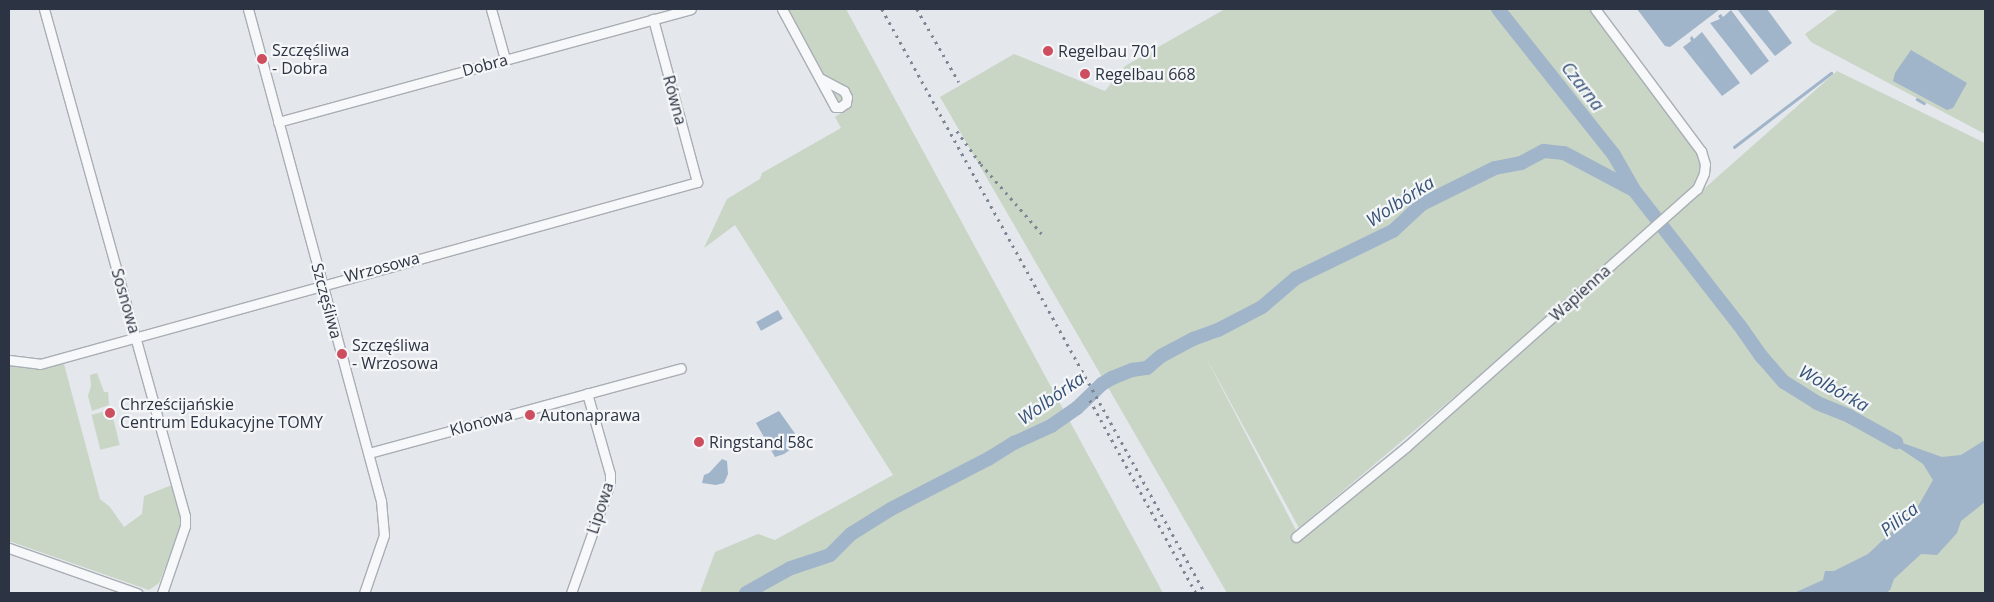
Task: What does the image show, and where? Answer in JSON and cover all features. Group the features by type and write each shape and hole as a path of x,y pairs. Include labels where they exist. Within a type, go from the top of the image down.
{"street":[{"name":"Sosnowa","path":"44,9 185,516 185,526 162,593"},
{"name":"Szczęśliwa","path":"248,9 382,500 384,535 364,593"},
{"path":"491,9 505,60"},
{"name":"Dobra","path":"278,122 691,9"},
{"path":"782,9 821,79"},
{"name":"Wapienna","path":"1296,537 1406,447 1697,189 1704,173 1705,164 1701,151 1595,9"},
{"name":"Równa","path":"653,19 697,182"},
{"name":"Wrzosowa","path":"9,360 40,364 322,284 697,182"},
{"name":"Klonowa","path":"369,453 681,368"},
{"name":"Lipowa","path":"570,593 610,483 610,474 587,393"},
{"path":"9,548 137,593"}],"green space":[{"path":"788,9 846,9 1163,593 700,593 715,552 758,534 775,540 893,475 735,225 704,248 727,199 760,179 762,173 841,128 835,117 844,111"},
{"path":"1225,9 1590,9 1686,135 1701,159 1701,171 1694,186 1492,365 1299,528 1203,352 1300,538 1311,532 1409,450 1837,71 1985,143 1985,593 1227,593 940,97 1014,54 1105,91 1125,66"},
{"path":"1839,9 1985,9 1985,134 1811,42 1805,34"},
{"path":"64,364 100,499 110,507 124,527 142,514 144,496 172,485 180,509 181,527 159,583 149,590 9,541 9,365 36,369"},
{"path":"97,373 104,392 108,392 109,405 92,411 88,396 91,386 90,375"},
{"path":"111,410 120,445 100,450 92,415"}],"water":[{"path":"1637,9 1720,9 1670,47 1665,46"},
{"path":"1737,9 1767,9 1792,43 1775,56"},
{"path":"1731,10 1769,61 1751,75 1710,23 1720,19 1718,16 1721,14 1723,17"},
{"path":"1702,32 1740,83 1722,96 1683,47 1691,41 1690,38 1692,36 1694,39"},
{"path":"1911,50 1967,83 1953,108 1947,110 1893,81 1895,73"},
{"path":"778,310 783,319 761,331 756,322"},
{"path":"779,411 801,442 784,454 775,457 756,423"},
{"path":"1880,435 1942,457 1961,455 1985,440 1985,502 1961,521 1957,533 1937,555 1921,554 1894,579 1890,590 1886,593 1794,593 1823,580 1825,571 1834,571 1868,554 1917,508 1933,480 1923,464"},
{"path":"722,459 727,461 728,474 724,483 716,485 702,483 704,475 709,473"}],"waterway":[{"name":"Czarna","path":"1498,9 1614,155 1634,190"},
{"path":"1734,147 1831,73"},
{"path":"1917,99 1924,103"},
{"name":"Wolbórka","path":"746,593 791,568 830,555 851,534 891,509 988,459 1014,443 1051,426 1077,408 1102,384 1112,378 1132,370 1147,368 1161,356 1193,339 1218,330 1262,307 1296,278 1393,231 1422,204 1495,168 1521,163 1544,151 1564,153 1634,190 1762,357 1784,382 1817,403 1849,416 1896,442"}],"railway":[{"path":"882,9 1205,593"},
{"path":"917,9 959,82"},
{"path":"957,131 981,164 1043,235"},
{"path":"1090,400 1196,593"}],"place":[{"name":"Regelbau 701","path":"1048,51"},
{"name":"Szczęśliwa - Dobra","path":"262,59"},
{"name":"Regelbau 668","path":"1085,74"},
{"name":"Szczęśliwa - Wrzosowa","path":"342,354"},
{"name":"Chrześcijańskie Centrum Edukacyjne TOMY","path":"110,413"},
{"name":"Autonaprawa","path":"530,415"},
{"name":"Ringstand 58c","path":"699,442"}],"water label":[{"name":"Pilica","path":"1899,519"}]}
